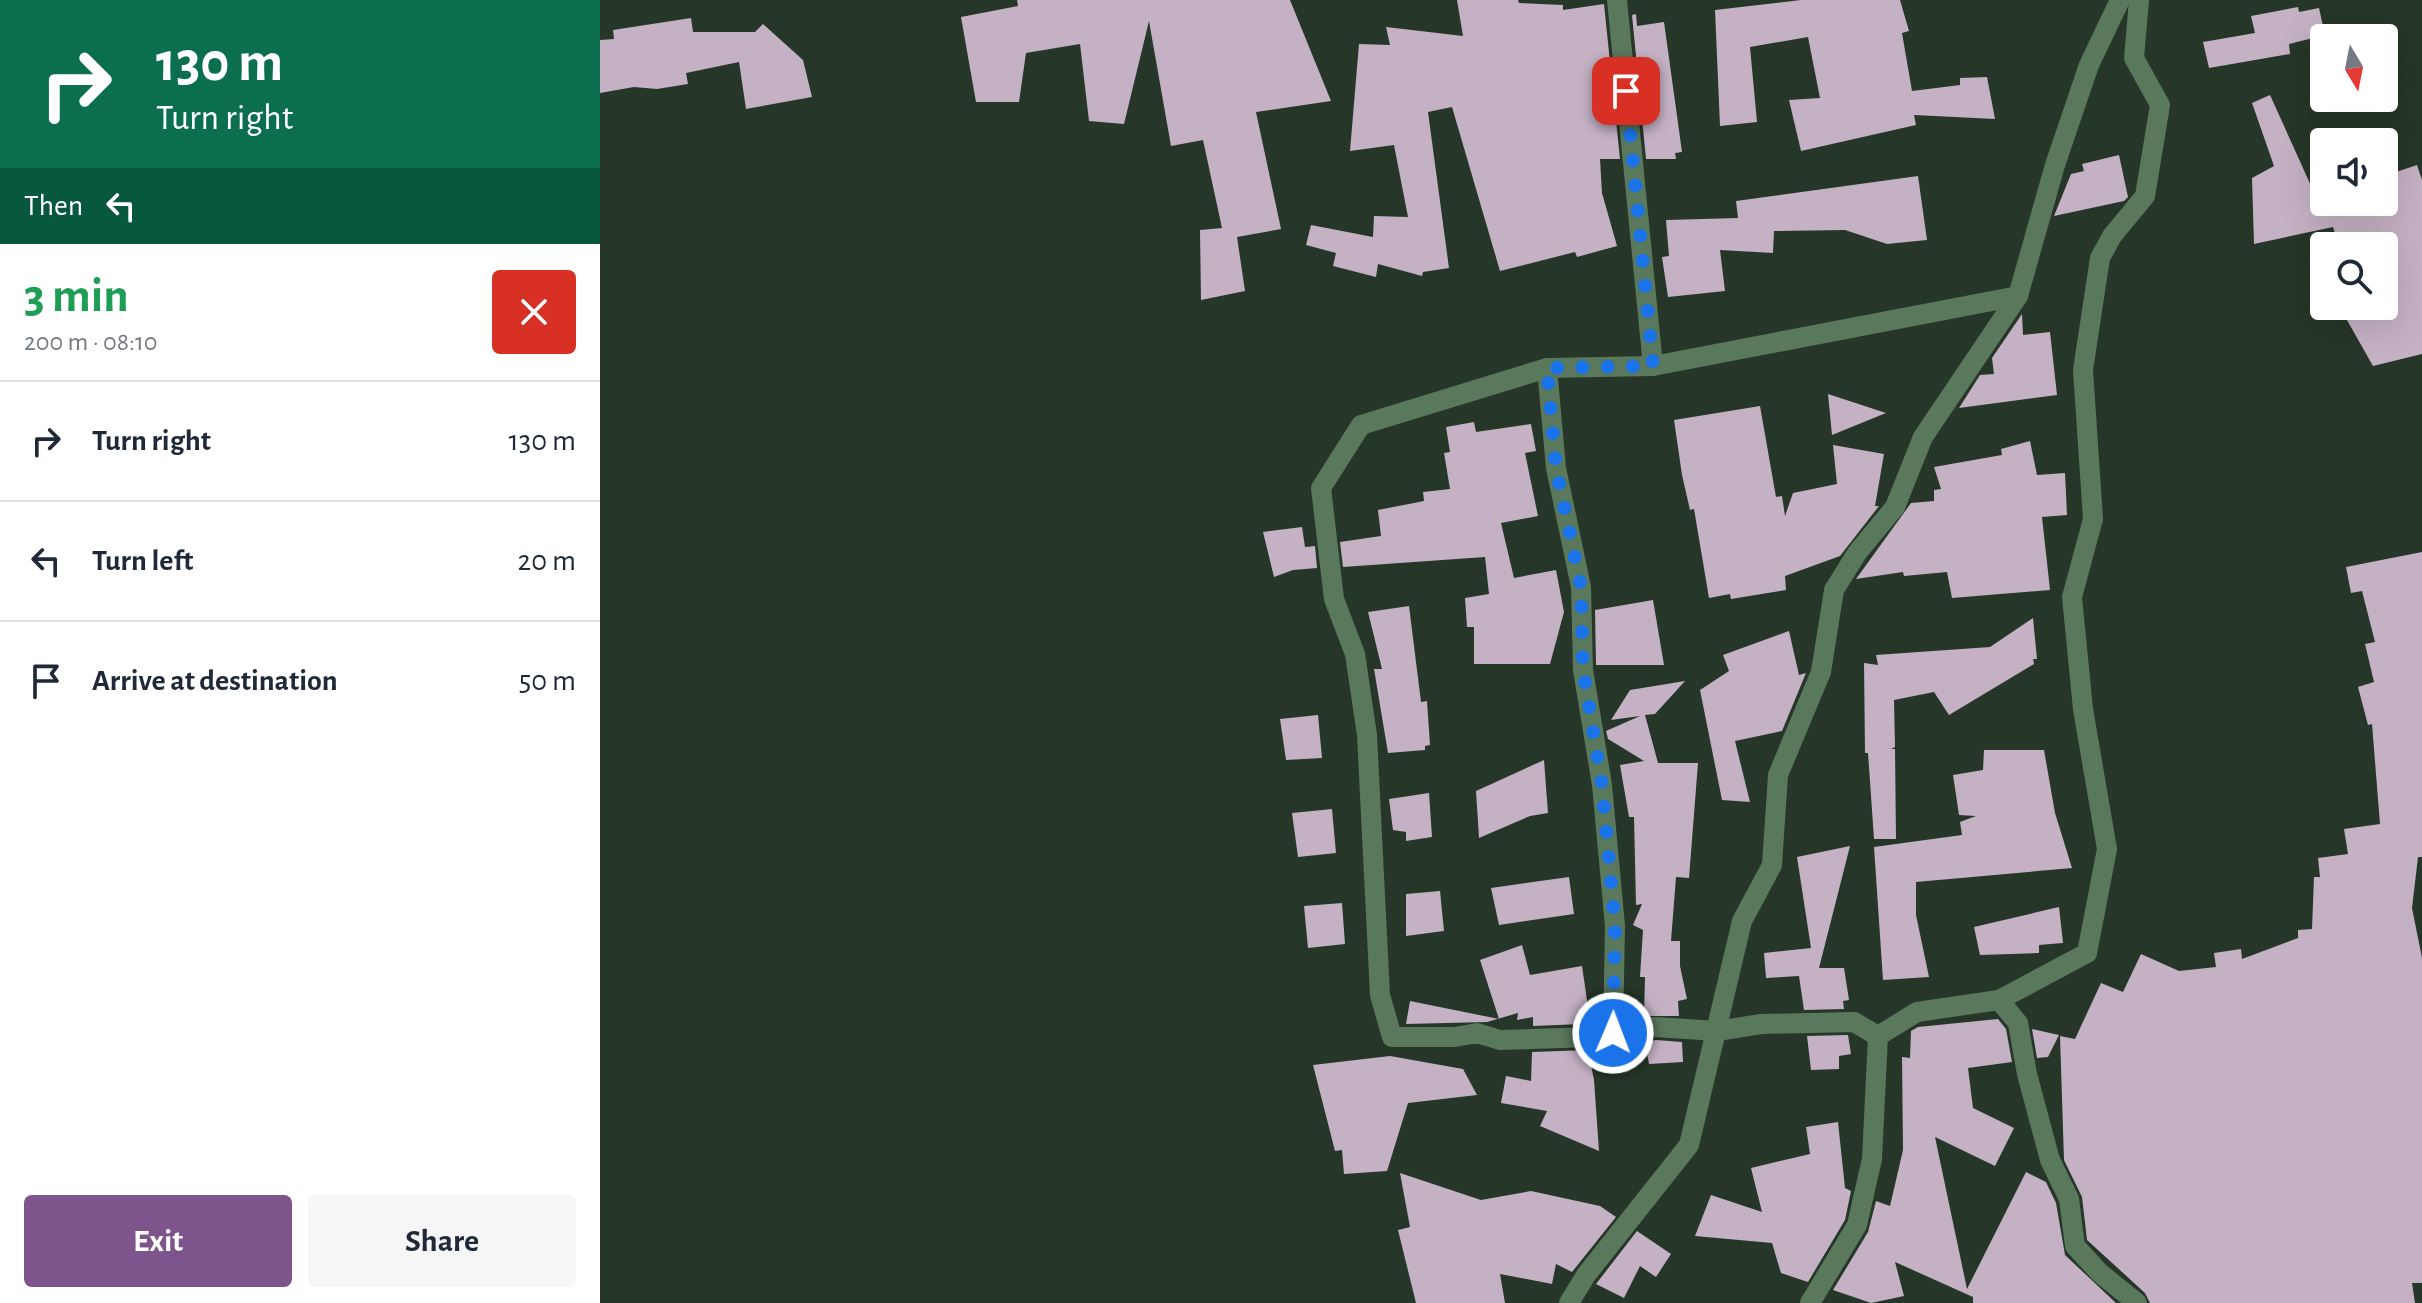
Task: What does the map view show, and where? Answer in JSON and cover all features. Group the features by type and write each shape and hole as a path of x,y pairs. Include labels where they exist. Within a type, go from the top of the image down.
{"street":[{"path":"1617,0 1653,366"},
{"path":"1569,1303 1586,1275 1689,1145 1742,921 1772,865 1778,775 1821,672 1834,590 1857,553 1895,507 1923,437 2018,296 2055,165 2089,65 2120,0"},
{"path":"1878,1036 1917,1012 1999,1000 2087,953 2107,849 2083,709 2072,597 2093,519 2083,370 2100,258 2112,236 2145,196 2160,105 2134,58 2139,0"},
{"path":"1878,1036 1854,1022 1761,1024 1717,1031 1655,1027 1613,1033 1500,1040 1477,1033 1455,1037 1392,1037 1380,995 1367,735 1355,654 1334,599 1321,488 1361,425 1547,368 1653,366 2018,296"},
{"path":"1547,368 1556,468 1581,587 1583,670 1603,800 1615,926 1613,1033"},
{"path":"1999,1000 2018,1023 2027,1074 2050,1160 2069,1199 2075,1246 2100,1273 2137,1303"},
{"path":"1810,1303 1857,1225 1872,1159 1878,1036"}],"building":[{"path":"1017,0 1290,0 1331,101 1256,112 1281,229 1237,237 1245,291 1201,300 1200,230 1222,228 1203,140 1171,146 1149,21 1124,124 1089,121 1080,44 1026,53 1019,102 976,102 961,17 1018,6"},
{"path":"1457,0 1518,0 1519,3 1563,5 1563,10 1604,4 1620,159 1600,159 1602,193 1617,246 1577,257 1575,252 1500,271 1452,107 1428,112 1449,268 1423,272 1422,276 1378,264 1376,277 1333,266 1336,253 1306,245 1311,225 1373,237 1374,216 1408,217 1394,145 1350,151 1359,44 1390,45 1386,27 1463,36"},
{"path":"1801,0 1900,0 1909,31 1902,33 1912,91 1960,85 1960,78 1987,77 1995,119 1914,115 1916,125 1801,151 1789,100 1820,98 1808,37 1750,47 1757,122 1720,126 1715,10"},
{"path":"2298,7 2299,12 2319,8 2323,24 2310,24 2310,39 2289,44 2290,54 2209,68 2203,42 2255,33 2251,16"},
{"path":"1636,14 1637,26 1664,22 1682,152 1675,153 1676,159 1646,159 1632,15"},
{"path":"691,18 693,32 755,32 763,24 803,60 812,97 746,109 739,62 686,73 688,84 657,89 634,87 600,93 600,40 614,39 613,30"},
{"path":"2270,95 2310,184 2310,216 2398,216 2398,171 2417,165 2422,180 2422,354 2373,366 2347,320 2398,320 2398,232 2335,232 2333,227 2254,244 2252,178 2274,166 2252,103"},
{"path":"2119,155 2128,197 2124,201 2054,216 2071,174 2084,171 2082,164"},
{"path":"1918,176 1927,240 1887,244 1845,230 1774,231 1773,253 1720,250 1725,291 1668,297 1662,257 1669,256 1666,220 1738,218 1736,201"},
{"path":"2022,314 2023,335 2050,332 2057,395 1959,408 1980,375 1994,374 1992,358"},
{"path":"1828,394 1886,413 1832,435"},
{"path":"1760,406 1776,497 1782,496 1785,516 1793,493 1837,484 1833,445 1884,454 1875,506 1879,506 1840,556 1785,576 1786,590 1731,599 1730,594 1709,598 1694,509 1690,510 1682,475 1674,420"},
{"path":"1474,422 1476,432 1531,424 1536,451 1525,453 1538,516 1501,523 1514,578 1556,570 1564,612 1550,664 1474,664 1474,627 1467,627 1465,598 1489,594 1485,557 1343,567 1340,542 1381,536 1378,510 1424,501 1423,492 1450,489 1444,453 1450,452 1446,427"},
{"path":"2030,441 2037,475 2065,473 2067,515 2042,517 2050,590 1952,598 1947,572 1904,576 1903,572 1856,579 1911,503 1934,501 1934,490 1941,489 1934,467 2002,455 2001,449"},
{"path":"1302,527 1305,547 1315,546 1317,568 1293,570 1274,577 1263,532"},
{"path":"2422,552 2422,857 2418,857 2412,908 2422,958 2422,1283 2412,1283 2415,1303 2150,1303 2145,1293 2087,1240 2082,1197 2064,1160 2060,1036 2075,1039 2101,983 2123,992 2141,954 2179,971 2216,967 2214,953 2241,949 2242,959 2298,938 2298,930 2312,929 2314,877 2320,877 2318,858 2348,854 2344,829 2380,824 2372,724 2368,725 2358,687 2374,682 2365,644 2375,642 2362,591 2351,593 2346,567"},
{"path":"1653,600 1664,665 1596,665 1595,610"},
{"path":"1409,606 1421,702 1427,701 1430,745 1425,746 1425,750 1388,753 1374,669 1382,669 1368,612"},
{"path":"2033,618 2037,659 2033,659 2034,664 1949,715 1934,692 1894,700 1895,747 1891,749 1895,749 1896,839 1874,839 1868,753 1865,753 1864,663 1878,665 1876,655 1990,647"},
{"path":"1789,631 1799,675 1806,673 1782,731 1735,741 1750,802 1722,800 1700,690 1729,671 1723,655"},
{"path":"1685,681 1655,714 1645,715 1658,763 1698,763 1689,878 1676,877 1671,941 1680,941 1680,966 1687,999 1678,1001 1679,1016 1644,1016 1645,977 1640,977 1643,930 1633,925 1642,904 1636,905 1634,817 1629,817 1620,765 1644,761 1608,739 1606,731 1640,716 1611,720 1630,690"},
{"path":"1318,715 1322,758 1286,760 1280,719"},
{"path":"1984,750 2044,750 2055,813 2072,868 1916,882 1916,915 1929,977 1883,980 1874,847 1962,835 1960,822 1976,816 1959,815 1953,775 1983,770"},
{"path":"1544,760 1548,813 1530,816 1479,838 1476,791"},
{"path":"1429,793 1432,837 1406,841 1406,832 1393,830 1389,799"},
{"path":"1332,809 1336,853 1298,857 1292,813"},
{"path":"1850,846 1819,968 1844,968 1849,1000 1843,1001 1844,1009 1804,1010 1799,976 1766,978 1764,953 1811,948 1797,857"},
{"path":"1569,877 1574,914 1499,925 1491,888"},
{"path":"1440,891 1444,931 1406,936 1406,894"},
{"path":"1342,903 1345,944 1308,948 1304,906"},
{"path":"2059,907 2063,943 2039,945 2039,953 1980,955 1974,927"},
{"path":"1522,945 1530,975 1582,966 1589,1014 1580,1014 1583,1024 1533,1026 1533,1017 1517,1020 1518,1013 1499,1019 1480,960"},
{"path":"1410,1001 1498,1019 1487,1022 1406,1024"},
{"path":"1998,1019 2006,1029 2012,1062 1968,1068 1973,1108 2014,1128 1995,1166 1935,1137 1967,1289 2026,1172 2046,1182 2056,1203 2065,1255 2116,1303 1973,1303 1973,1297 1895,1262 1904,1296 1871,1303 1833,1290 1868,1232 1876,1201 1890,1206 1903,1150 1902,1057 1910,1058 1911,1031 1918,1027"},
{"path":"2032,1029 2059,1035 2048,1057 2037,1058"},
{"path":"1848,1035 1851,1054 1839,1056 1839,1069 1811,1070 1807,1036"},
{"path":"1645,1042 1682,1042 1683,1062 1649,1064"},
{"path":"1588,1050 1594,1080 1599,1151 1540,1126 1547,1111 1501,1103 1506,1076 1531,1081 1532,1052"},
{"path":"1390,1056 1463,1069 1477,1095 1408,1103 1387,1171 1344,1174 1342,1150 1335,1151 1313,1065"},
{"path":"1838,1122 1845,1188 1851,1191 1845,1220 1808,1282 1781,1273 1772,1243 1695,1236 1711,1195 1762,1212 1751,1168 1810,1154 1806,1127"},
{"path":"1400,1173 1481,1200 1531,1191 1600,1206 1616,1217 1572,1272 1556,1264 1552,1284 1500,1274 1505,1303 1416,1303 1398,1230 1410,1227"},
{"path":"1637,1231 1671,1254 1656,1277 1640,1266 1624,1298 1596,1284"}],"route":[{"path":"1613,1033 1615,926 1602,785 1583,670 1581,587 1556,468 1547,368 1653,366 1626,91"}]}
